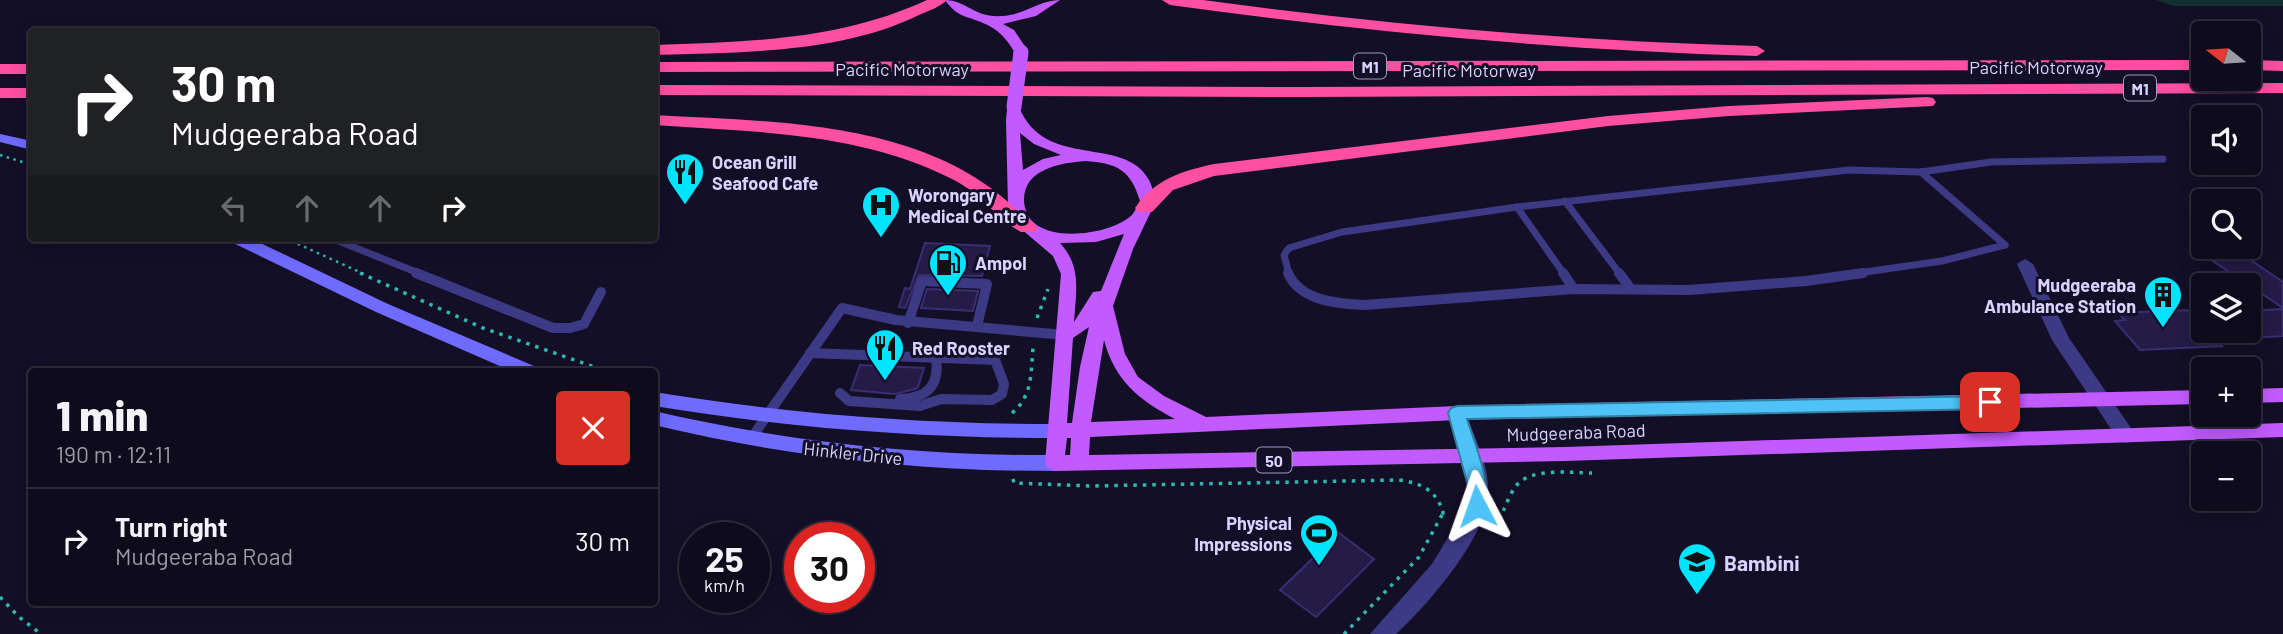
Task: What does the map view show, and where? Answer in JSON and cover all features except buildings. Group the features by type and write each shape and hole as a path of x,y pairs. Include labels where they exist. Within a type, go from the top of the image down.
{"highway":[{"path":"727,46 829,29 908,0"},
{"path":"658,50 795,41 850,32 895,19 939,0"},
{"path":"1170,0 1411,28 1559,41 1723,50 2030,55 2085,65"},
{"name":"Pacific Motorway","path":"658,67 2191,65"},
{"path":"2261,65 2283,66"},
{"path":"0,69 28,69"},
{"path":"1144,210 1156,192 1167,184 1214,170 1608,121 1765,109 1965,101 1997,88"},
{"name":"Pacific Motorway","path":"658,90 1317,92 2283,88"},
{"path":"0,93 28,93"},
{"path":"658,120 825,135 896,150 941,166 979,187 1016,221 1029,228"}],"main road":[{"path":"951,0 960,10 1005,30 1021,51"},
{"path":"979,18 1018,18 1051,3"},
{"path":"1051,3 1035,19 1021,51 1011,132 1017,165 1015,193 1019,217 1029,228 1054,245 1066,264 1069,281 1055,463"},
{"path":"1014,109 1021,126 1041,142 1070,152 1117,162 1138,176 1146,190 1144,210 1115,269 1082,325 1065,335"},
{"path":"0,138 28,145"},
{"path":"1015,193 1023,178 1047,163 1071,157 1098,157"},
{"path":"1029,228 1066,238 1101,237 1124,228 1144,210"},
{"path":"245,242 383,308 521,368"},
{"path":"1079,463 1089,358 1115,269"},
{"path":"1104,302 1115,354 1128,377 1160,403 1200,422"},
{"path":"2261,396 2283,395"},
{"name":"Mudgeeraba Road","path":"1056,431 1200,422 1457,413 2191,397"},
{"name":"Hinkler Drive","path":"658,400 764,418 941,431 1056,431"},
{"name":"Hinkler Drive","path":"658,419 750,440 812,450 996,464 1055,463"},
{"name":"Mudgeeraba Road","path":"1055,463 1469,456 2283,430"}],"street":[{"path":"2025,264 2061,340 2126,436"},
{"path":"1381,634 1430,581 1459,541 1473,516 1478,496 1457,413"}],"lane":[{"path":"1921,172 2006,245 1942,261 1806,281 1689,290 1574,289 1354,305 1301,290 1294,285 1284,259 1289,247 1342,232 1517,206 1849,170 1921,172 1991,162 2163,159"},
{"path":"1565,201 1631,289"},
{"path":"1517,206 1574,289"},
{"path":"341,242 552,328 570,328 584,324 601,292"},
{"path":"908,323 922,281 986,284 977,326"},
{"path":"750,440 842,308 858,314 908,323 977,326 1035,335 1065,335"},
{"path":"810,353 995,360 1004,389 1002,394 992,400 941,399 914,405 849,401 839,390 849,396 922,398 931,391 936,381 936,358"}],"path":[{"path":"0,155 28,164"},
{"path":"294,242 474,324 554,356 596,368"},
{"path":"1011,414 1021,407 1027,395 1036,320 1049,285"},
{"path":"1489,519 1499,521 1517,484 1522,480 1539,475 1605,472"},
{"path":"1013,477 1014,483 1090,486 1399,481 1429,488 1440,500 1443,513 1419,557 1344,634"},
{"path":"1443,513 1452,514"},
{"path":"0,597 19,617 41,634"}],"green space":[{"path":"2156,0 2283,0 2283,6 2174,6"}],"place":[{"name":"Ocean Grill Seafood Cafe","path":"685,206"},
{"name":"Worongary Medical Centre","path":"881,239"},
{"name":"Ampol","path":"948,297"},
{"name":"Mudgeeraba Ambulance Station","path":"2163,329"},
{"name":"Red Rooster","path":"885,382"},
{"name":"Physical Impressions","path":"1319,567"},
{"name":"Bambini","path":"1697,596"}],"route":[{"path":"1477,506 1478,486 1457,413 1990,402"}]}
